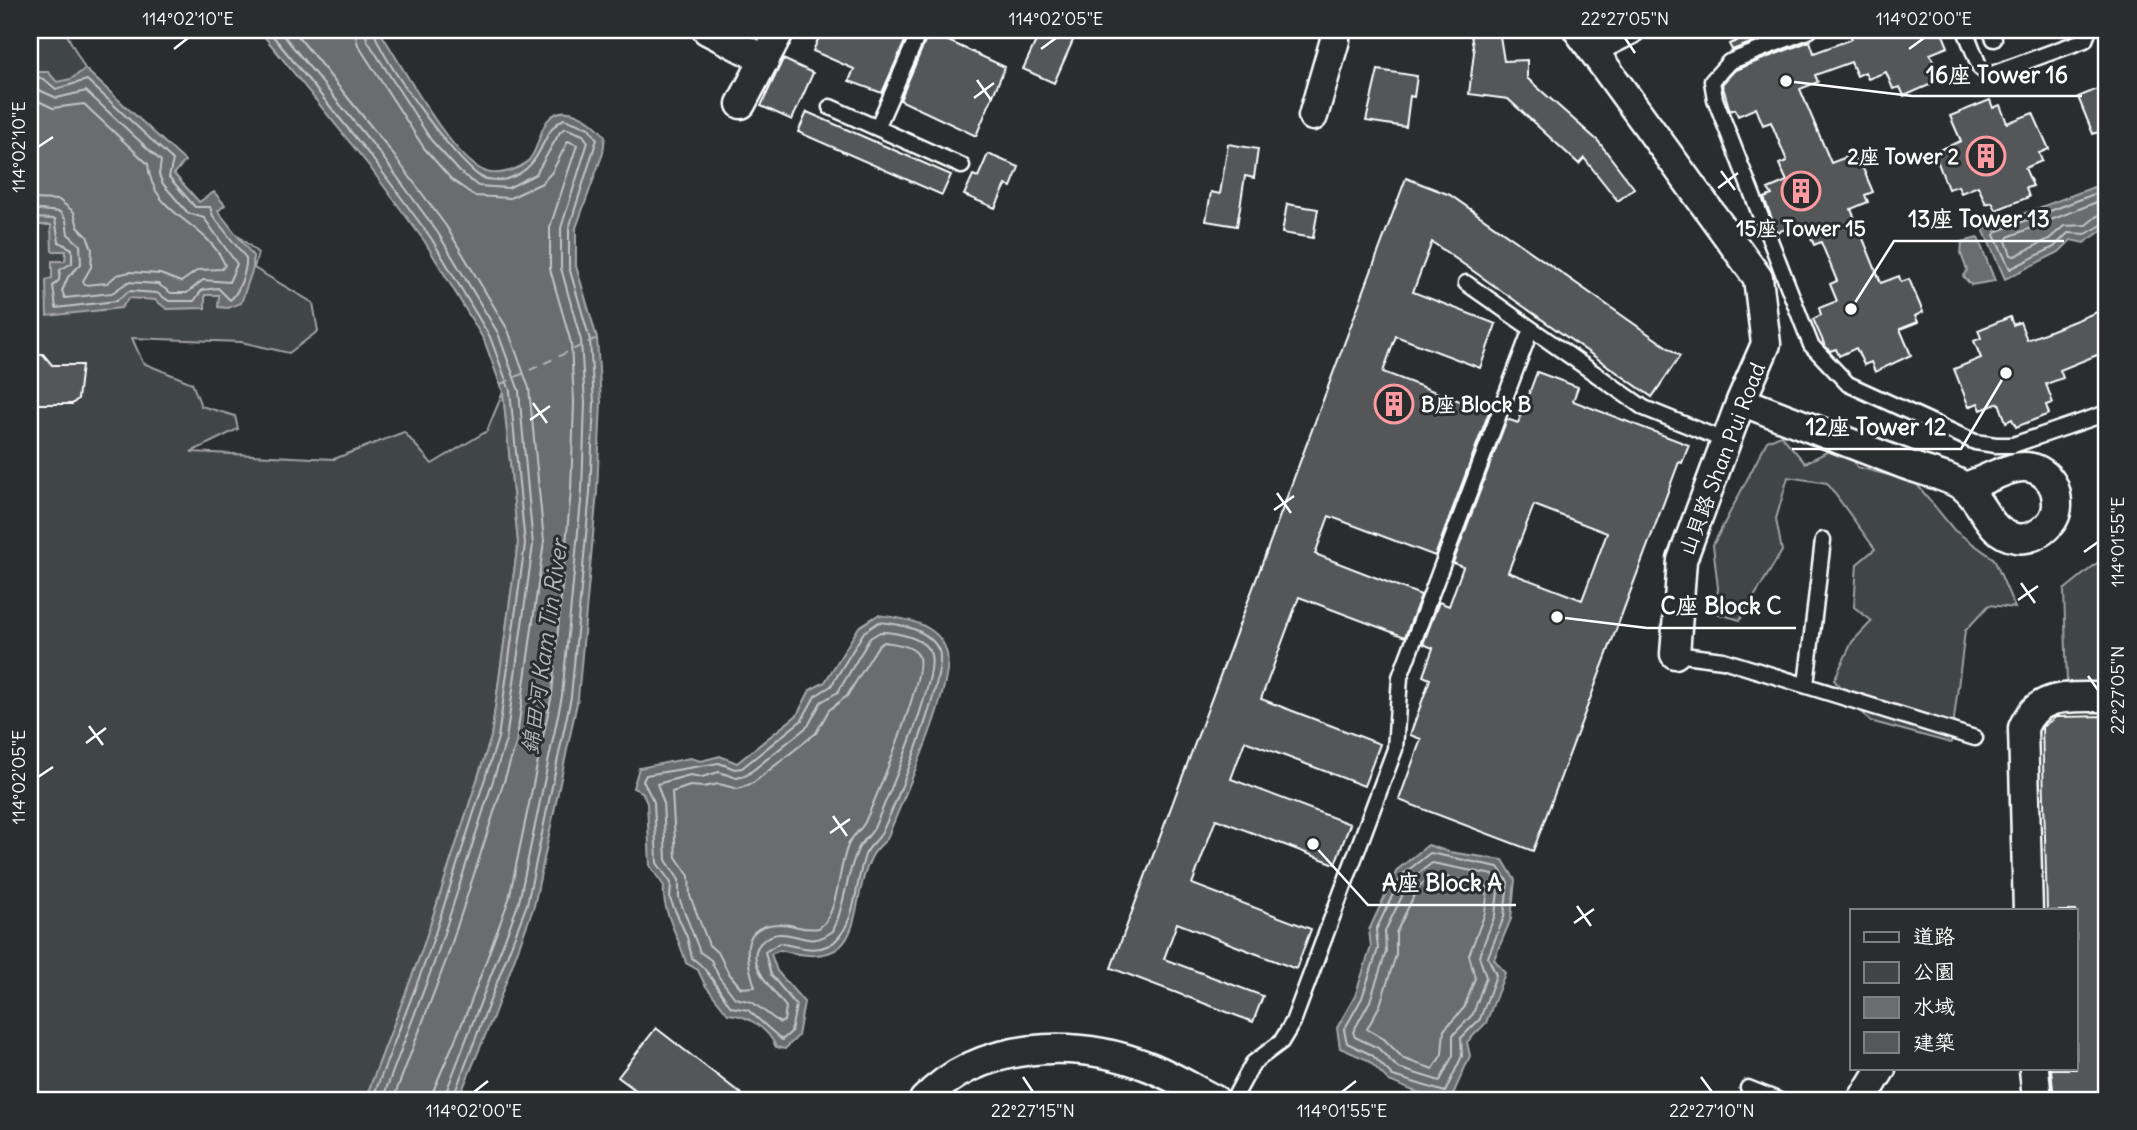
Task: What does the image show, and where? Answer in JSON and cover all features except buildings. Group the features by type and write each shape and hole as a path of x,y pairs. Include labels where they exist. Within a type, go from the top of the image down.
{"street":[{"path":"707,30 765,60"},
{"path":"741,104 780,30"},
{"path":"1313,116 1335,40 1334,30"},
{"path":"1585,39 1630,30"},
{"name":"山貝路 Shan Pui Road","path":"1585,39 1758,278 1766,344 1741,401 1682,560 1675,654"},
{"path":"1741,401 1964,487"},
{"path":"2028,909 2023,728 2036,706 2051,698 2107,697"},
{"path":"924,1100 950,1080 989,1060 1033,1050 1066,1049 1119,1057 1149,1067 1215,1100"},
{"path":"1862,1100 1880,1070"},
{"path":"2034,1070 2037,1100"}],"lane":[{"path":"877,128 920,30"},
{"path":"1810,30 1729,62 1712,81 1714,99 1811,345 1848,384 1975,442 2013,446 2107,414"},
{"path":"1965,30 1980,68 1989,75 2085,40 2089,30"},
{"path":"830,107 962,166"},
{"path":"1466,283 1644,408 1726,441"},
{"path":"1233,1100 1253,1063 1281,1042 1293,1022 1395,749 1400,677 1531,329"},
{"path":"1806,685 1823,540"},
{"path":"1675,654 1723,660 1975,738"},
{"path":"1748,1088 1778,1100"}],"green space":[{"path":"30,30 70,30 66,33 85,69 184,161 174,174 199,202 258,253 254,268 313,303 318,331 289,353 241,342 132,338 143,363 192,383 201,406 235,416 238,429 191,452 334,459 404,432 432,464 487,431 503,392 518,543 491,737 422,950 365,1100 30,1100"},
{"path":"1781,435 1805,463 1829,451 1849,450 1857,467 1915,482 1954,530 1994,559 2015,608 1989,605 1965,631 1951,743 1870,721 1834,680 1852,642 1872,621 1854,607 1857,564 1875,549 1827,483 1788,477 1776,519 1782,551 1740,620 1716,613 1718,588 1713,545 1767,441"},
{"path":"2107,555 2107,682 2067,684 2064,590"}],"water":[{"name":"錦田河 Kam Tin River","path":"259,30 379,30 441,128 470,161 489,173 507,172 529,160 547,121 562,112 570,112 586,119 605,136 603,153 576,228 576,266 597,338 601,402 597,492 578,698 534,906 493,1017 458,1100 365,1100 422,950 491,737 518,543 503,392 484,340 425,242 366,162"},
{"path":"30,64 38,72 48,72 57,82 71,79 85,69 185,161 174,174 199,202 214,192 225,205 218,211 253,256 253,268 241,303 228,308 218,307 219,295 205,295 205,308 167,309 155,300 129,298 121,308 47,316 46,280 52,278 52,261 65,261 66,251 52,251 51,225 30,225"},
{"path":"2107,182 2107,227 2084,243 2071,240 2059,252 2005,279 1983,229"},
{"path":"1978,238 1995,281 1971,285 1963,276 1967,270 1961,254 1962,242"},
{"path":"878,615 918,623 935,633 946,650 944,688 926,743 887,839 873,854 864,875 850,931 842,944 829,953 809,955 780,950 771,954 777,971 804,1002 798,1036 785,1049 776,1047 768,1034 756,1024 728,1014 705,985 698,970 686,963 665,905 664,886 650,866 647,803 642,792 633,788 639,768 690,758 701,761 720,756 737,763 797,715 810,690 825,682 859,627"},
{"path":"1428,845 1449,852 1503,860 1515,880 1511,919 1494,959 1505,973 1486,1023 1467,1042 1470,1056 1451,1099 1421,1094 1389,1081 1368,1060 1340,1048 1337,1028 1355,996 1371,947 1369,930 1397,870"}],"ferry route":[{"path":"501,384 597,338"}],"place":[{"name":"16座 Tower 16","path":"1786,81"},
{"name":"2座 Tower 2","path":"1986,156"},
{"name":"15座 Tower 15","path":"1801,191"},
{"name":"13座 Tower 13","path":"1851,309"},
{"name":"12座 Tower 12","path":"2006,373"},
{"name":"B座 Block B","path":"1394,404"},
{"name":"C座 Block C","path":"1557,617"},
{"name":"A座 Block A","path":"1313,844"}]}
